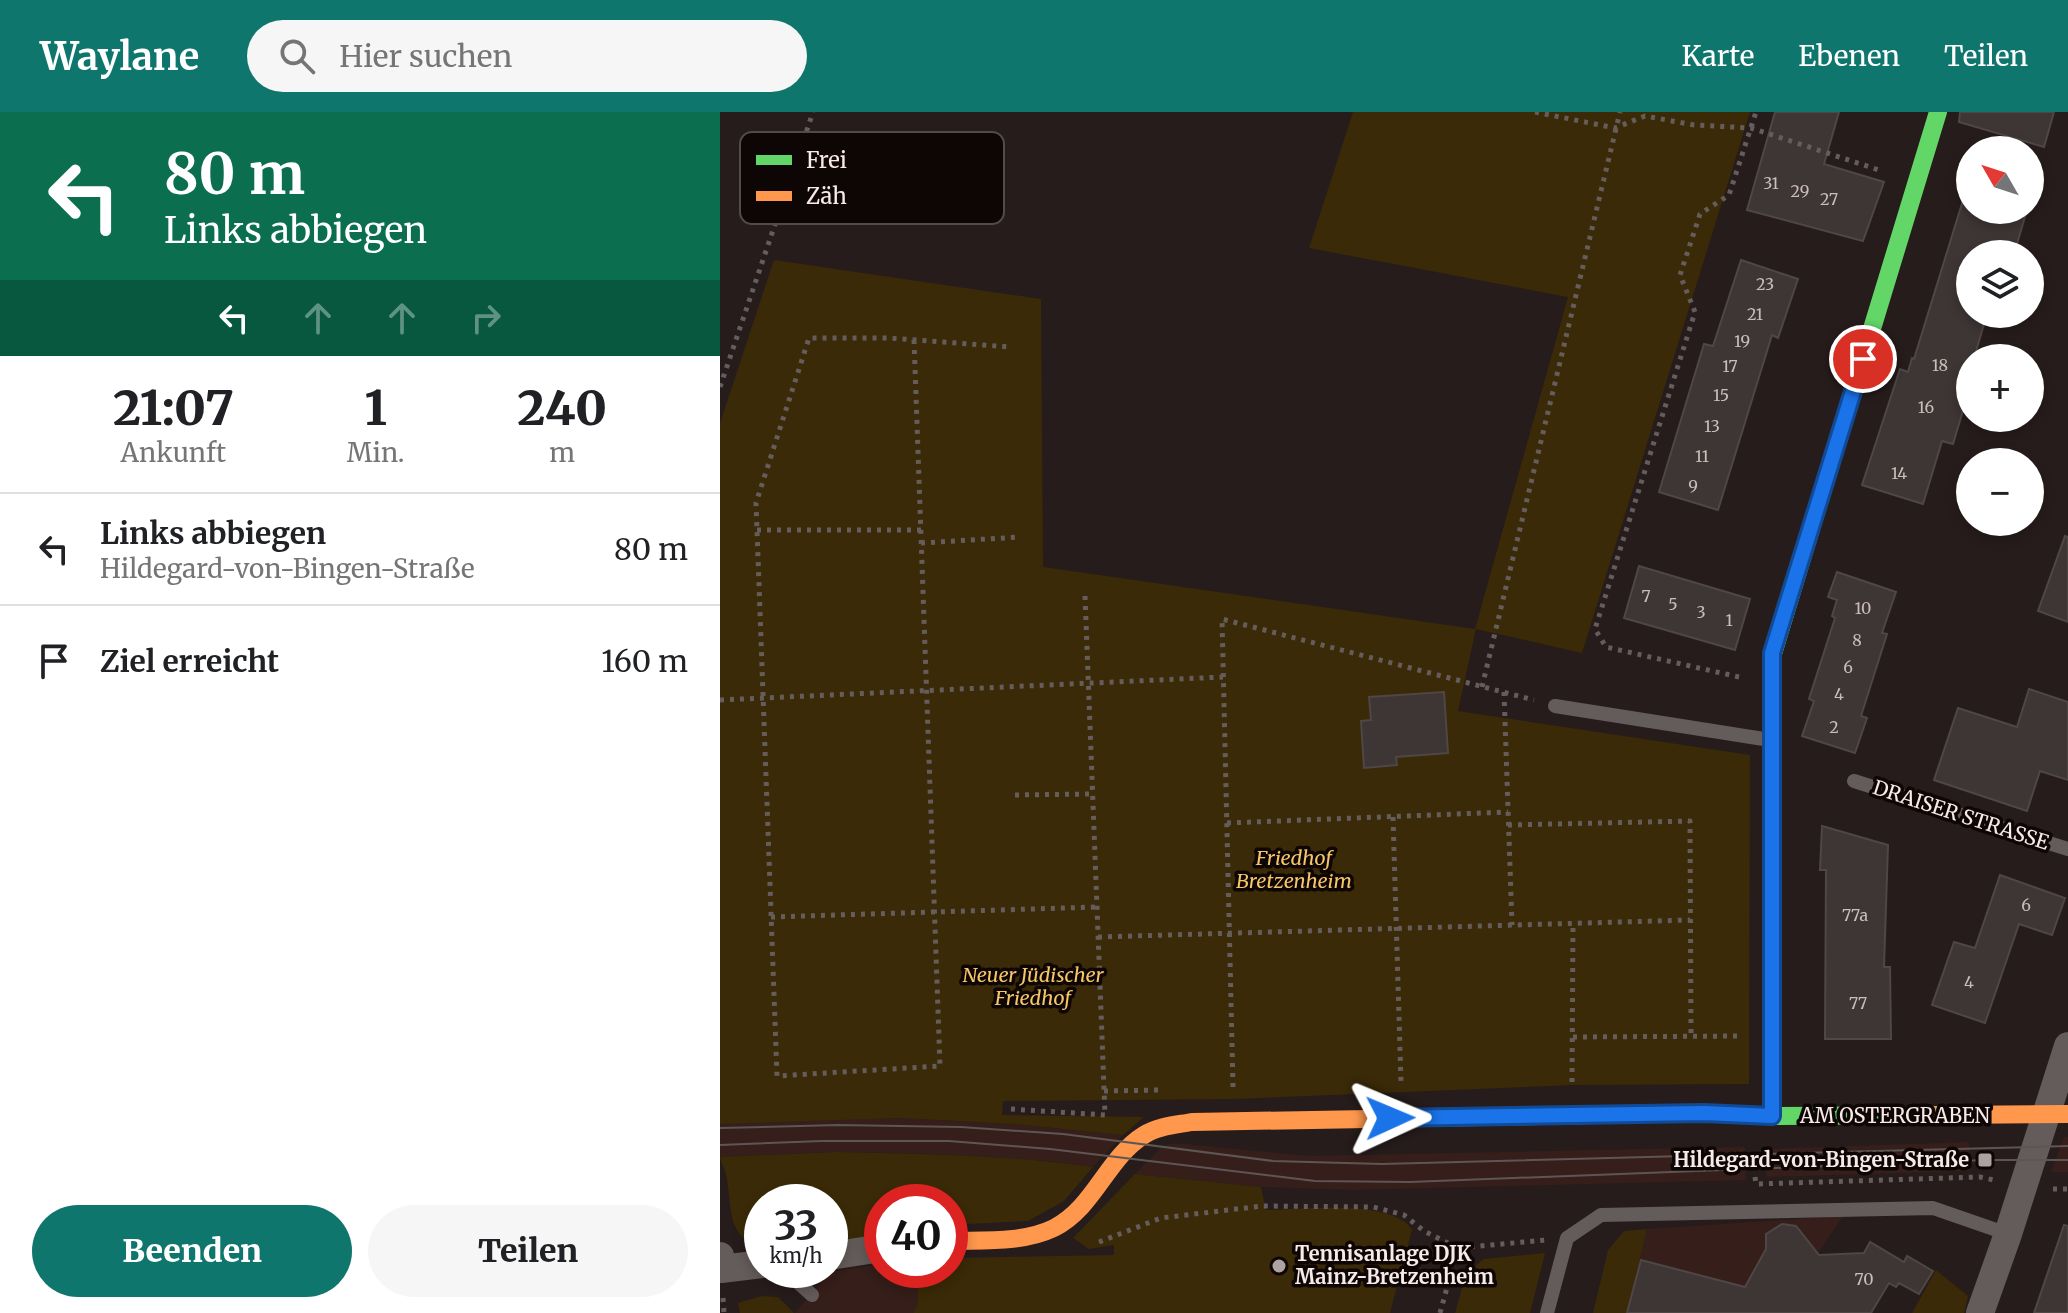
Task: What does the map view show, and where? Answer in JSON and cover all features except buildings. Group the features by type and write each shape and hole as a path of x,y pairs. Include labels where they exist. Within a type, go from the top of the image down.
{"street":[{"path":"1772,1116 1772,653 1938,112"},
{"path":"1980,1313 2008,1234 2057,1115 2068,1046"},
{"name":"AM OSTERGRABEN","path":"968,1240 1053,1229 1084,1202 1134,1142 1156,1130 1192,1122 1704,1113 1772,1116 2057,1115"},
{"path":"720,1256 721,1269 744,1266"}],"lane":[{"path":"1555,706 1771,740"},
{"name":"DRAISER STRASSE","path":"1854,781 2068,849"},
{"path":"1547,1313 1567,1238 1601,1215 1933,1208 2008,1234"},
{"path":"804,1288 812,1295"}],"path":[{"path":"806,132 813,112"},
{"path":"1535,112 1615,128 1645,116 1694,125 1751,128 1918,182"},
{"path":"1482,687 1620,112"},
{"path":"1756,112 1729,195 1700,214 1680,275 1695,312 1595,629 1606,647 1771,684"},
{"path":"720,387 775,224"},
{"path":"914,340 940,1066 777,1076 756,503 809,338 914,340 1011,347"},
{"path":"757,530 921,530"},
{"path":"921,543 1020,537"},
{"path":"1085,596 1105,1115"},
{"path":"1233,1097 1222,619 1555,706"},
{"path":"720,700 1223,677"},
{"path":"1504,692 1512,925"},
{"path":"1015,795 1093,794"},
{"path":"1227,823 1508,812"},
{"path":"1393,817 1401,1083"},
{"path":"1508,825 1690,821 1691,1036"},
{"path":"771,917 1097,907"},
{"path":"1098,937 1690,920"},
{"path":"1572,1085 1573,923"},
{"path":"1573,1037 1772,1035"},
{"path":"1011,1109 1121,1114"},
{"path":"1755,1177 1756,1184 1980,1177 2007,1182"},
{"path":"1085,1244 1098,1243 1161,1218 1262,1206 1373,1207 1404,1215 1424,1231 1458,1248 1567,1238"},
{"path":"1440,1313 1458,1248"}],"shaded area":[{"path":"901,1118 1013,1124 1123,1135 1093,1167 932,1154 836,1152 720,1157 720,1123"},
{"path":"2064,1137 2068,1137 2068,1172 2051,1172"},
{"path":"1969,1142 1970,1171 1766,1177 1765,1149"},
{"path":"1174,1143 1309,1156 1745,1147 1746,1180 1353,1190 1261,1187 1135,1174 1163,1146"},
{"path":"1843,1216 1803,1275 1626,1313 1647,1229"},
{"path":"864,1267 864,1288 918,1288 918,1304 913,1313 795,1313 816,1288 848,1288 848,1269"}],"green space":[{"name":"Friedhof Bretzenheim","path":"1353,112 1750,112 1582,653 1476,629 1458,711 1750,755 1749,1084 1572,1085 1233,1099 1003,1101 1002,1115 1144,1117 1123,1135 1013,1124 901,1118 720,1124 720,423 774,260 1041,299 1043,567 1475,629 1568,297 1309,248"},
{"path":"836,1152 932,1154 1093,1167 1064,1201 1028,1221 968,1224 968,1184 864,1184 864,1238 848,1241 848,1184 744,1184 744,1238 732,1218 726,1174 720,1157"},
{"path":"1135,1174 1261,1187 1266,1210 1366,1210 1386,1213 1402,1220 1412,1230 1390,1313 913,1313 918,1304 918,1288 968,1288 968,1258 1114,1255 1114,1245 1089,1249 1073,1238"},
{"path":"1647,1229 1627,1313 1593,1313 1608,1250 1624,1231"},
{"path":"1545,1253 1530,1313 1455,1313 1466,1273 1484,1259"},
{"path":"1936,1270 1968,1296 1964,1313 1912,1313"},
{"path":"762,1296 778,1297 794,1313 740,1313 738,1303"}],"tram line":[{"path":"720,1128 838,1125 961,1127 1063,1134 1273,1161 1382,1164 2068,1146"},
{"path":"720,1145 949,1141 1050,1149 1315,1181 1410,1182 1985,1160 2068,1160"}],"traffic: fast":[{"path":"1772,657 1938,112"},
{"path":"1480,1117 1704,1113 1772,1116 1938,1115"}],"traffic: slow":[{"path":"1772,657 1772,1116"},
{"path":"1938,1115 2068,1114"},
{"path":"968,1241 1016,1238 1054,1228 1080,1208 1131,1145 1149,1132 1167,1126 1192,1122 1480,1117"}],"place":[{"name":"Hildegard-von-Bingen-Straße","path":"1985,1160"},
{"name":"Tennisanlage DJK Mainz-Bretzenheim","path":"1279,1266"}],"route":[{"path":"1390,1118 1704,1113 1772,1116 1772,653 1863,359"}],"park label":[{"name":"Neuer Jüdischer Friedhof","path":"1033,986"}]}
